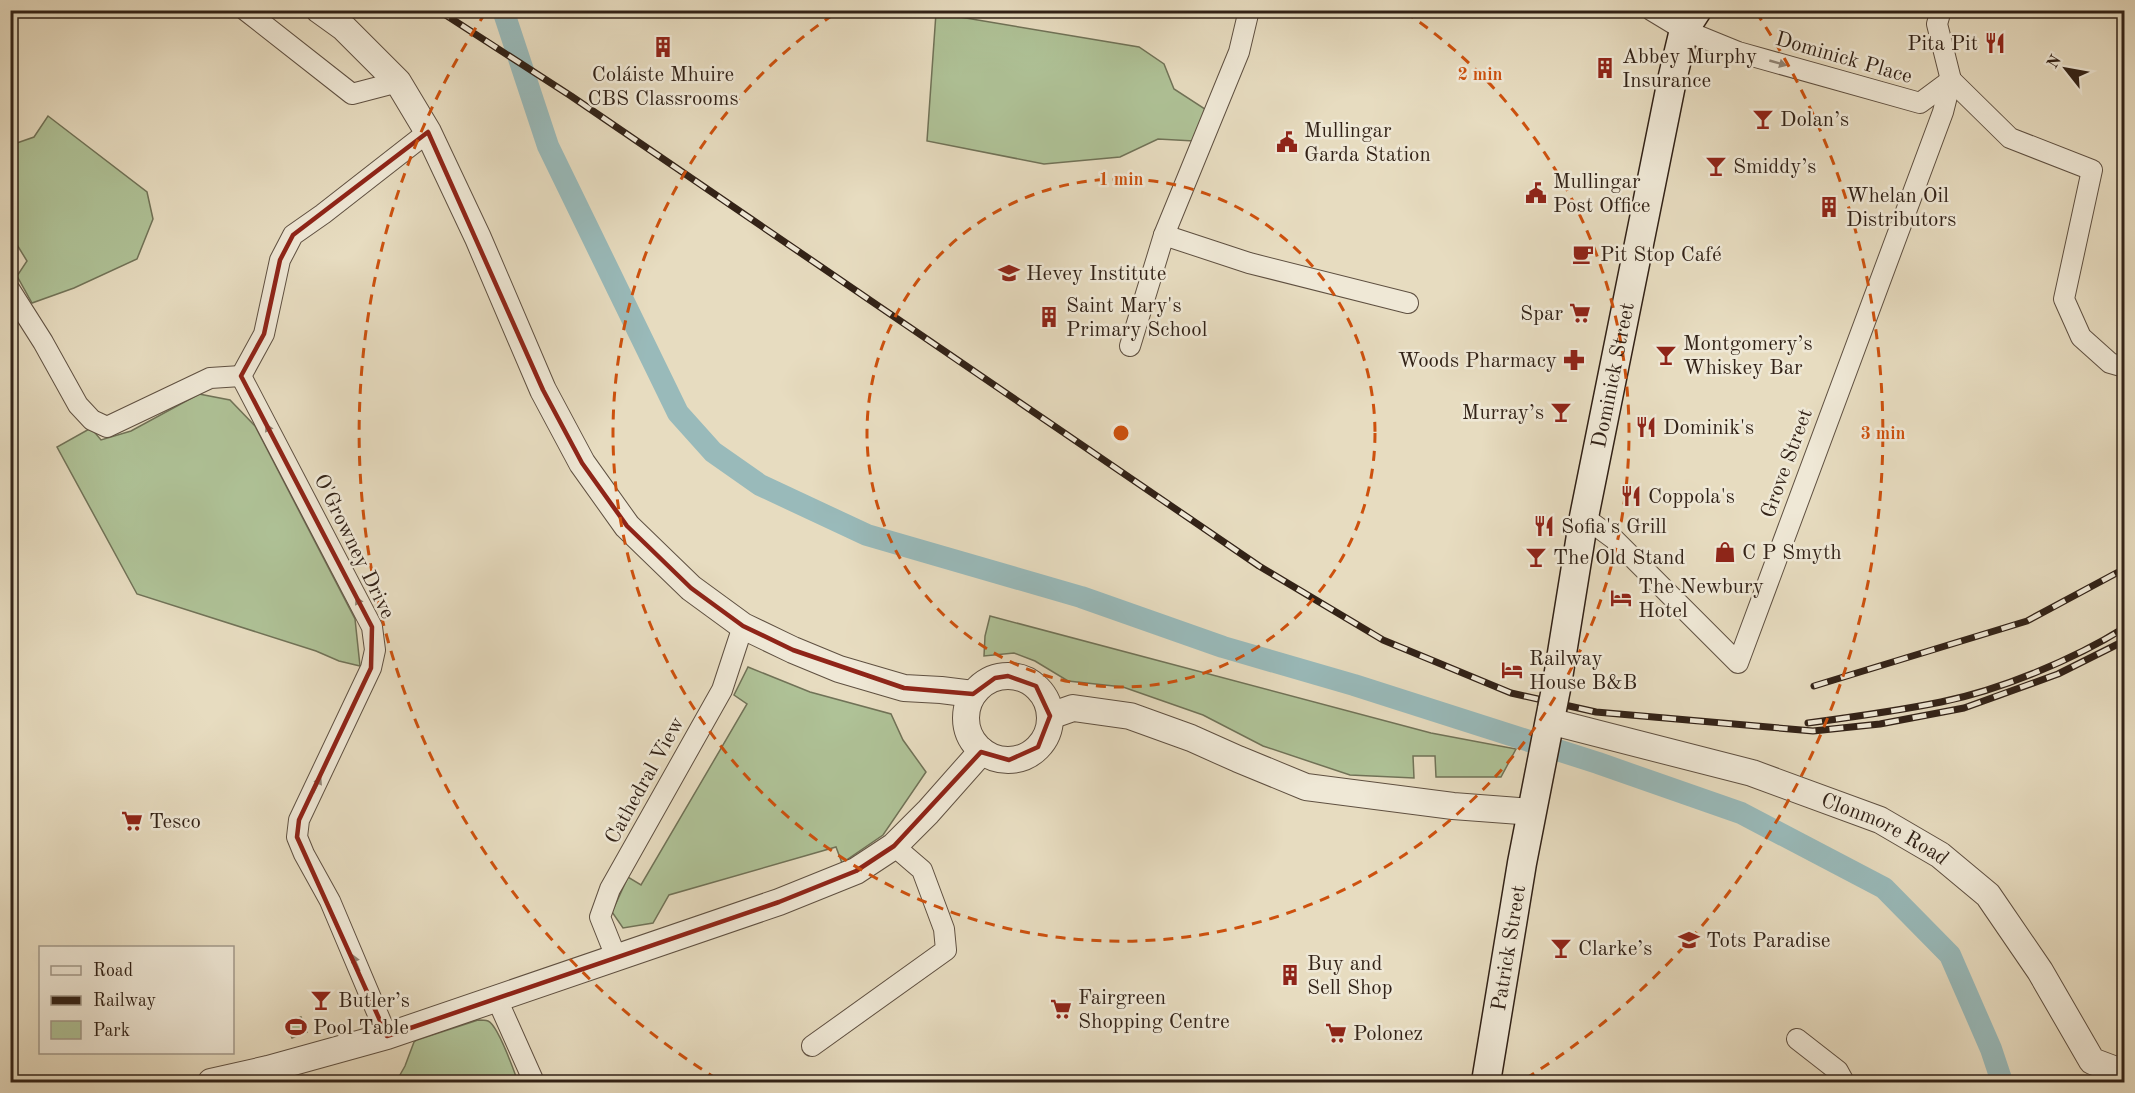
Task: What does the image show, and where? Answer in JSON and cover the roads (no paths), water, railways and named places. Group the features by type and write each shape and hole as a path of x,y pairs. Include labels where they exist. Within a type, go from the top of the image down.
{"main road":[{"name":"Dominick Street","path":"1532,812 1552,709 1584,517 1672,80 1690,20"},
{"name":"Patrick Street","path":"1486,1083 1532,812"}],"street":[{"path":"245,10 352,94 403,91"},
{"path":"319,10 344,28 403,91 428,132 478,238 543,390 582,463 627,526 690,588 743,626 839,669 904,688 973,694"},
{"path":"1130,346 1164,236 1239,52 1249,10"},
{"path":"1651,10 1690,20"},
{"path":"1941,10 1937,24 1951,80 2010,138 2092,170 2064,299 2081,337 2117,365"},
{"name":"Dominick Place","path":"1690,20 1738,52 1920,103 1951,80"},
{"name":"Grove Street","path":"1584,517 1614,539 1737,663 1943,112 1951,80"},
{"path":"10,290 43,342 78,405 92,420 107,427 210,378 241,376 264,334 280,260 293,235 428,132"},
{"path":"1164,236 1249,263 1408,303"},
{"name":"O'Growney Drive","path":"241,376 372,627 375,650 371,668 299,820 297,837 315,876 330,901 387,1036"},
{"name":"Cathedral View","path":"616,957 600,917 610,889 722,690 743,626"},
{"path":"1008,676 1020,678 1036,686 1047,701 1050,716 1050,725 1044,741 1031,753 1009,760 995,758 982,751 971,738 967,727 968,705 973,694 983,684 994,678 1008,676"},
{"path":"1050,716 1073,708 1130,716 1191,738 1306,786 1453,806 1532,812"},
{"name":"Clonmore Road","path":"1552,709 1752,773 1880,820 1940,855 1988,895 2040,970 2092,1062 2124,1073"},
{"path":"211,1083 387,1036 779,902 856,872 894,846 928,812 982,751"},
{"path":"812,1046 946,950 944,928 922,870 894,846"},
{"path":"496,997 534,1083"},
{"path":"1797,1039 1838,1071 1844,1083"}],"waterway":[{"path":"503,10 548,146 678,413 713,452 760,485 867,535 1081,597 1223,647 1354,685 1598,763 1741,813 1884,888 1950,955 1991,1049 2002,1082"}],"railway":[{"path":"438,10 571,96 1259,566 1383,640 1511,693 1596,712 1813,731 1880,724 1964,708 2058,674 2124,641"},
{"path":"1814,686 2027,621 2124,569"},
{"path":"1808,723 1875,714 1964,697 2036,672 2124,628"}],"place":[{"name":"Pita Pit","path":"1995,43"},
{"name":"Coláiste Mhuire CBS Classrooms","path":"663,47"},
{"name":"Abbey Murphy Insurance","path":"1605,68"},
{"name":"Dolan’s","path":"1763,119"},
{"name":"Mullingar Garda Station","path":"1287,142"},
{"name":"Smiddy’s","path":"1716,166"},
{"name":"Mullingar Post Office","path":"1536,193"},
{"name":"Whelan Oil Distributors","path":"1829,207"},
{"name":"Pit Stop Café","path":"1583,254"},
{"name":"Hevey Institute","path":"1009,273"},
{"name":"Spar","path":"1580,313"},
{"name":"Saint Mary's Primary School","path":"1049,317"},
{"name":"Montgomery’s Whiskey Bar","path":"1666,355"},
{"name":"Woods Pharmacy","path":"1574,360"},
{"name":"Murray’s","path":"1561,412"},
{"name":"Dominik's","path":"1646,427"},
{"name":"Coppola's","path":"1631,496"},
{"name":"Sofia's Grill","path":"1544,526"},
{"name":"C P Smyth","path":"1725,552"},
{"name":"The Old Stand","path":"1536,557"},
{"name":"The Newbury Hotel","path":"1621,598"},
{"name":"Railway House B&B","path":"1512,670"},
{"name":"Tesco","path":"132,821"},
{"name":"Tots Paradise","path":"1689,940"},
{"name":"Clarke’s","path":"1561,948"},
{"name":"Buy and Sell Shop","path":"1290,975"},
{"name":"Butler’s","path":"321,1000"},
{"name":"Fairgreen Shopping Centre","path":"1061,1009"},
{"name":"Pool Table","path":"296,1027"},
{"name":"Polonez","path":"1336,1033"}]}
